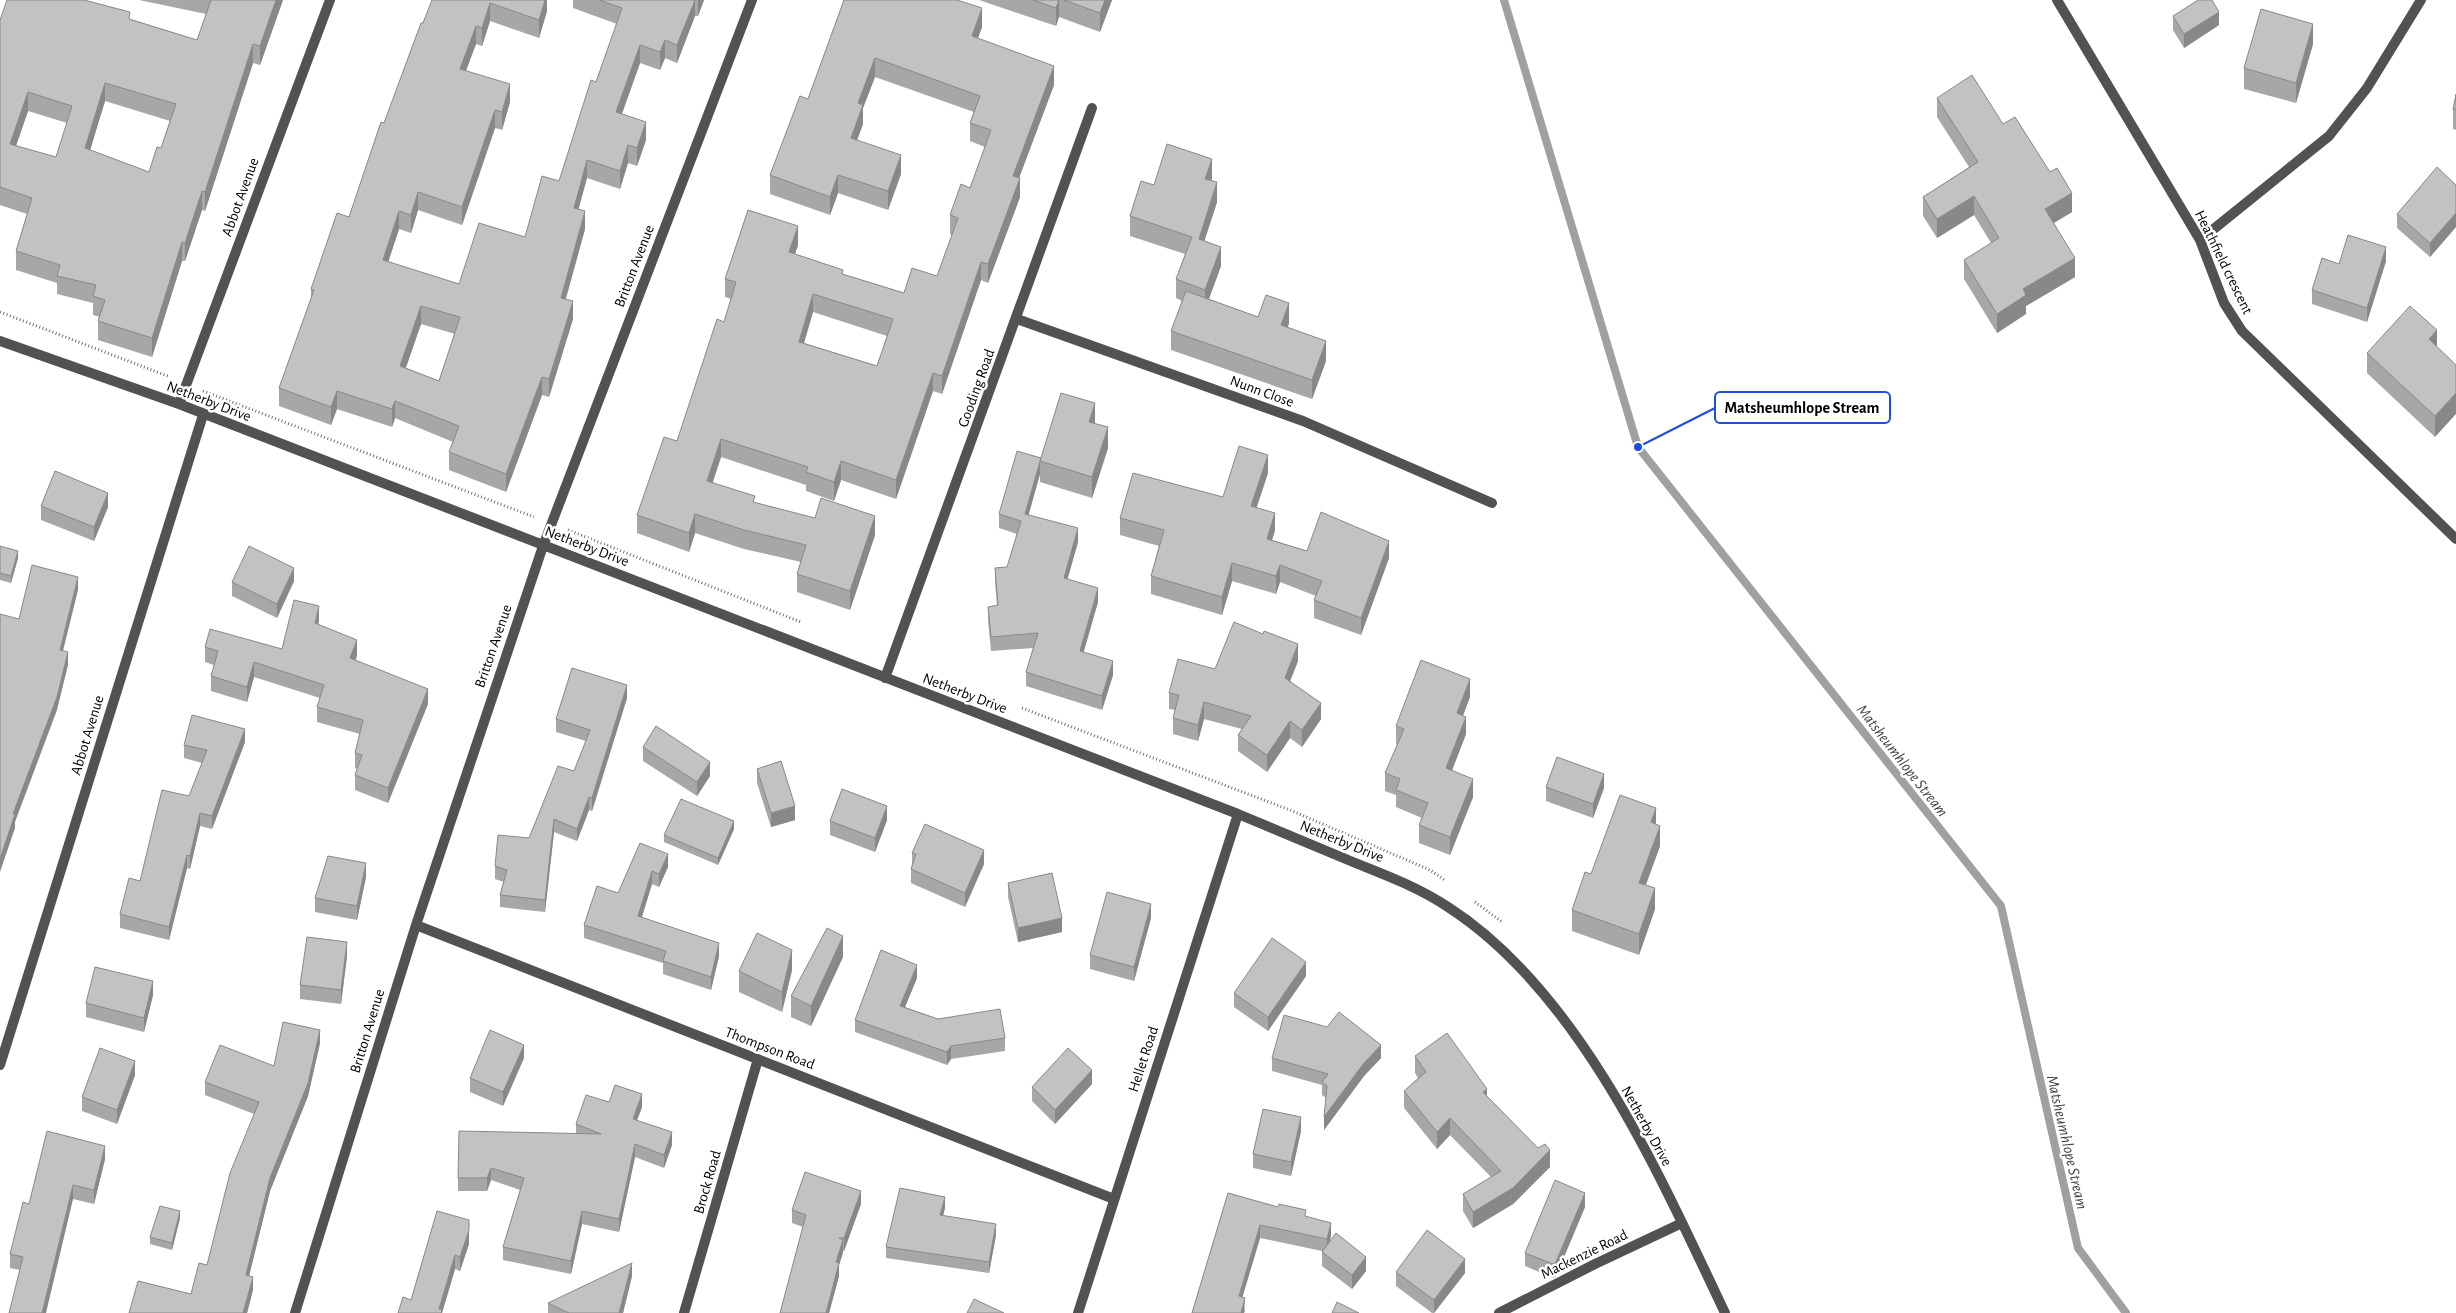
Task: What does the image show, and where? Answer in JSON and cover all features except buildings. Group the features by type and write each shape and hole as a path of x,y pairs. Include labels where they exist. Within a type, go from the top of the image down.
{"street":[{"name":"Abbot Avenue","path":"179,404 330,0"},
{"name":"Britton Avenue","path":"295,1313 416,924 543,546 752,0"},
{"name":"Heathfield crescent","path":"2058,0 2200,240 2224,303 2242,331 2456,539"},
{"path":"2200,240 2329,136 2367,88 2421,0"},
{"name":"Gooding Road","path":"885,678 1017,319 1092,108"},
{"name":"Nunn Close","path":"1017,319 1303,422 1492,503"},
{"name":"Netherby Drive","path":"0,341 179,404 203,415 1238,814 1412,886 1448,907 1482,932 1533,981 1587,1051 1630,1122 1682,1223 1725,1313"},
{"name":"Abbot Avenue","path":"0,1065 203,415"},
{"name":"Hellet Road","path":"1078,1313 1238,814"},
{"name":"Thompson Road","path":"416,924 1114,1199"},
{"name":"Brock Road","path":"684,1313 758,1059"},
{"name":"Mackenzie Road","path":"1498,1313 1682,1223"}],"waterway":[{"name":"Matsheumhlope Stream","path":"1504,0 1638,447 2001,906 2078,1248 2126,1313"}],"place":[{"name":"Matsheumhlope Stream","path":"1638,447"}]}
